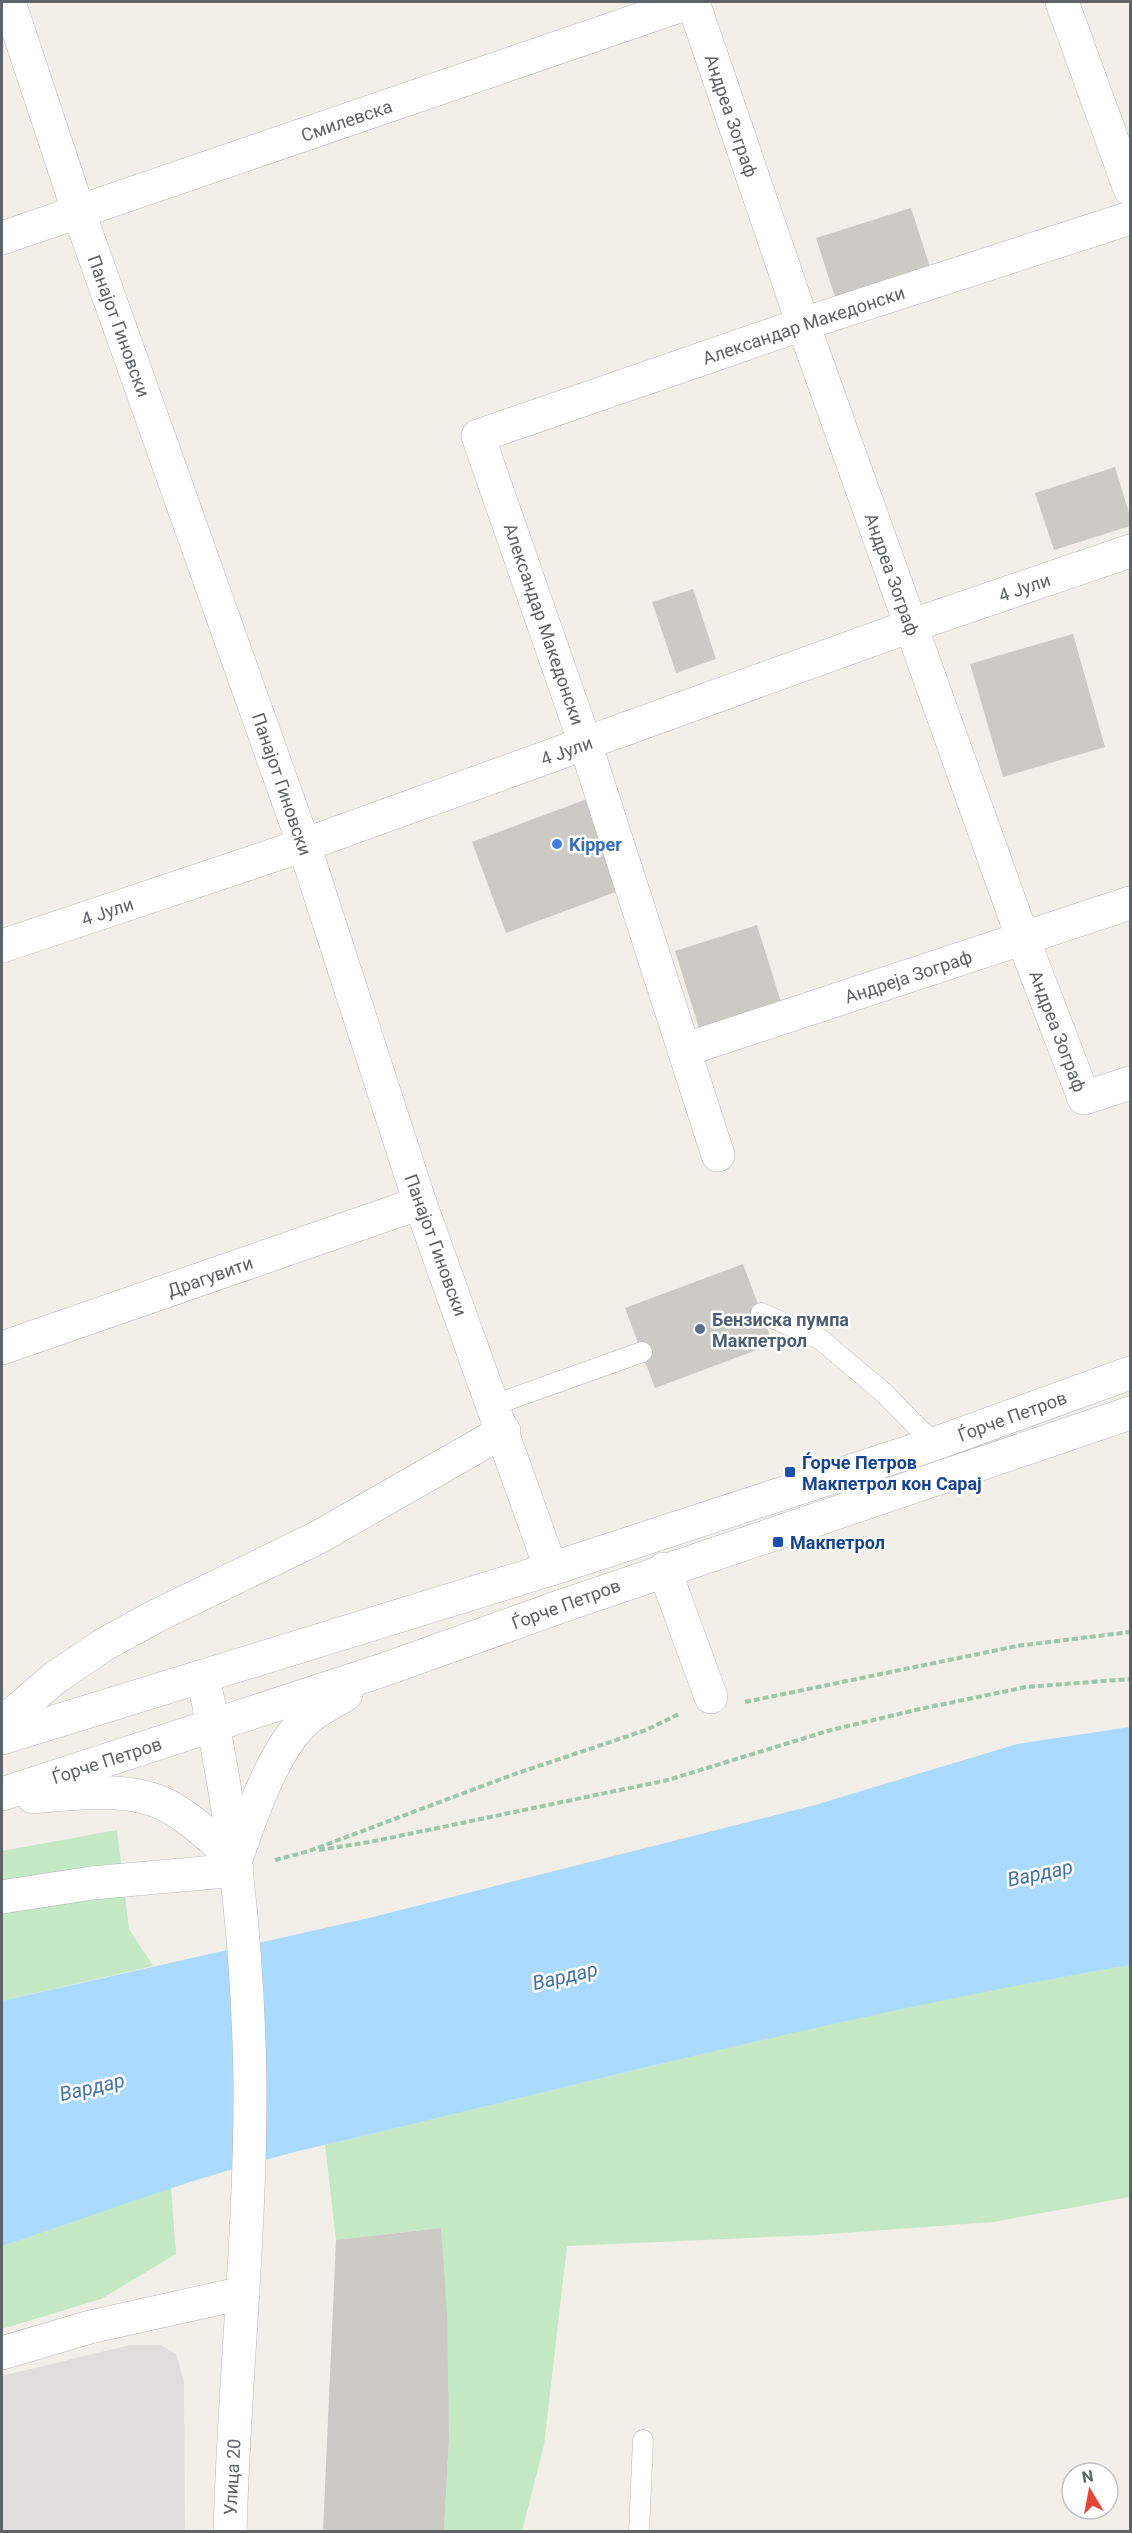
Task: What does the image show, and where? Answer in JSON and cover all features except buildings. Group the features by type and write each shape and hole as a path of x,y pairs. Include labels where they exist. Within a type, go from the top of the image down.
{"street":[{"name":"Панајот Гиновски","path":"9,2 78,210 304,845 420,1203 499,1418 551,1569"},
{"name":"Смилевска","path":"2,238 78,210 692,2"},
{"name":"Андреа Зограф","path":"692,2 1023,939 1084,1098 1131,1083"},
{"path":"1062,2 1131,189"},
{"name":"Александар Македонски","path":"478,436 804,324 1131,218"},
{"name":"Αлександар Македонски","path":"478,436 585,743 718,1155"},
{"name":"4 Јули","path":"2,946 304,845 913,625 1131,551"},
{"name":"Андреја Зограф","path":"684,1050 1131,903"},
{"name":"Драгувити","path":"2,1348 420,1203"},
{"name":"Ѓорче Петров","path":"2,1738 551,1569 934,1444 1131,1373"},
{"name":"Ѓорче Петров","path":"2,1794 383,1670 664,1569 998,1460 1131,1413"},
{"path":"2,1724 56,1677 105,1644 156,1616 317,1538 499,1418"},
{"path":"664,1569 711,1697"},
{"path":"237,1874 256,1802 279,1756 306,1719 383,1670"},
{"name":"Улица 20","path":"203,1677 214,1724 237,1874 249,2071 248,2201 230,2532"},
{"path":"2,1800 81,1792 126,1794 166,1805 237,1874"},
{"path":"2,1897 92,1883 237,1874"},
{"path":"2,2353 90,2327 243,2293"}],"lane":[{"path":"761,1313 820,1339 884,1393 934,1444"},
{"path":"499,1418 642,1352"},
{"path":"639,2532 643,2440"}],"path":[{"path":"309,1851 370,1842 668,1780 831,1730 930,1707 1026,1687 1131,1679"}],"shaded area":[{"path":"130,2345 161,2345 176,2354 184,2382 185,2531 2,2531 2,2376"}],"green space":[{"path":"117,1830 129,1929 153,1966 2,2001 2,1851"},
{"path":"1130,1965 1130,2197 993,2222 815,2235 567,2246 544,2445 522,2531 444,2531 449,2437 441,2228 336,2240 325,2145 839,2021 1005,1986"},
{"path":"171,2187 176,2254 101,2299 2,2329 2,2246"}],"water":[{"name":"Вардар","path":"1130,1727 1130,1965 835,2023 302,2150 172,2188 2,2246 2,2001 369,1918 815,1805 1017,1744"}],"place":[{"name":"Kipper","path":"557,844"},
{"name":"Бензиска пумпа Макпетрол","path":"700,1329"},
{"name":"Ѓорче Петров Макпетрол кон Сарај","path":"790,1472"},
{"name":"Макпетрол","path":"778,1542"}]}
